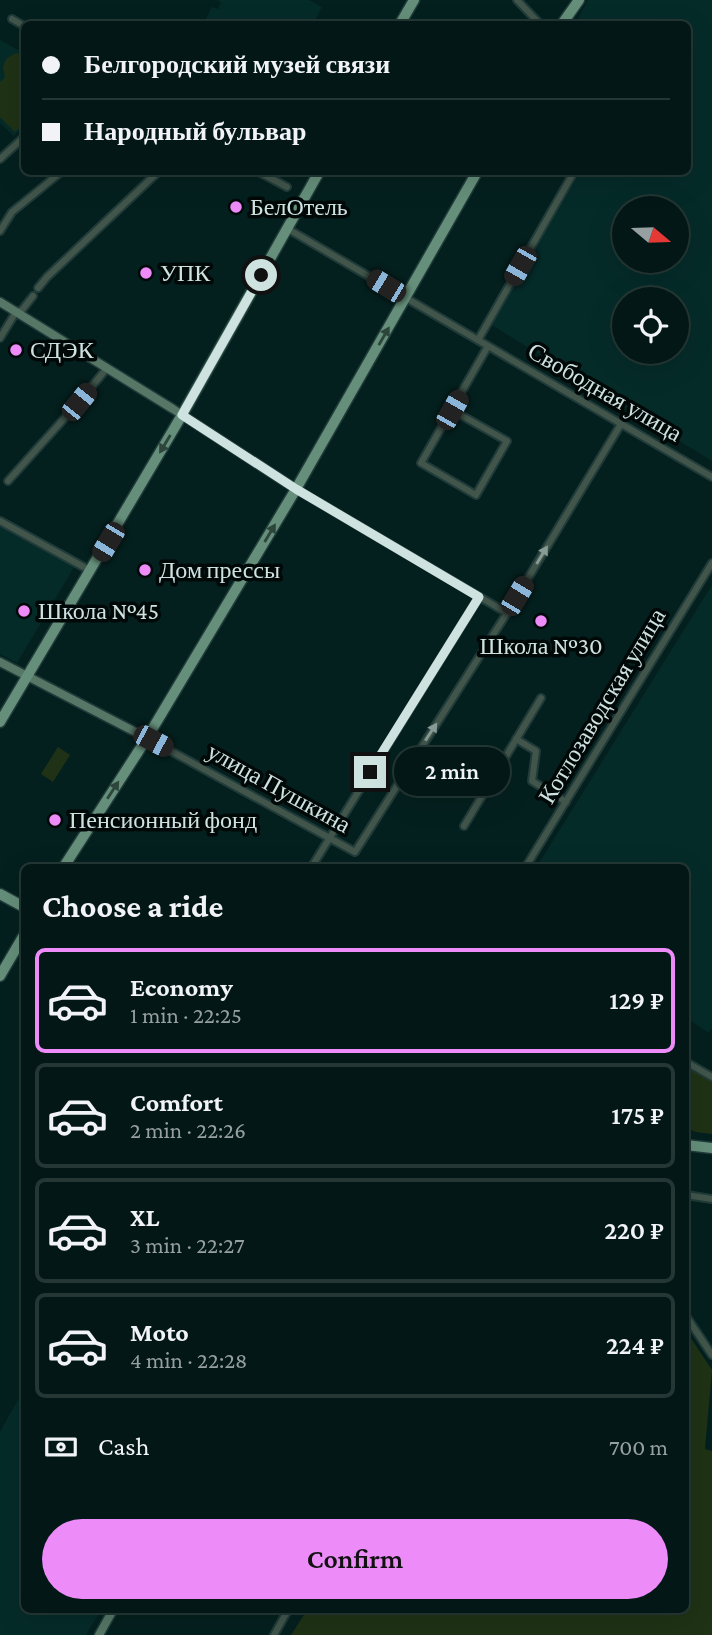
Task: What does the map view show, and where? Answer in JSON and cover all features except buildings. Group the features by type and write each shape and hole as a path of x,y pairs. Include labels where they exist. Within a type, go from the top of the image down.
{"main road":[{"path":"402,21 414,0"},
{"path":"564,21 579,0"},
{"path":"0,722 182,415 317,175"},
{"path":"66,864 147,738 296,489 475,175"},
{"path":"0,894 21,905"},
{"path":"0,976 21,939"},
{"path":"689,1145 712,1148"}],"street":[{"path":"516,0 537,21"},
{"path":"12,19 21,24"},
{"path":"0,159 21,140"},
{"path":"0,231 12,212 57,175"},
{"path":"38,288 155,175"},
{"path":"265,175 287,187"},
{"path":"478,340 572,175"},
{"name":"Свободная улица","path":"288,229 712,477"},
{"path":"0,338 16,312 22,310 33,296"},
{"path":"0,302 296,489 507,613"},
{"path":"452,410 507,441 476,495 421,463 488,346"},
{"path":"8,481 107,368"},
{"path":"469,760 461,755 449,774 416,754 507,613 621,424"},
{"path":"0,521 90,570"},
{"name":"Котлозаводская улица","path":"528,864 712,564"},
{"path":"313,864 479,597"},
{"path":"0,662 147,738"},
{"path":"464,826 541,698"},
{"name":"улица Пушкина","path":"147,738 355,852 416,754"},
{"path":"516,739 536,751 532,781 566,802"},
{"path":"479,766 494,775"},
{"path":"689,1064 712,1077"},
{"path":"689,1195 712,1199"},
{"path":"689,1320 712,1355"},
{"path":"99,1635 111,1613"},
{"path":"274,1635 286,1613"}],"shaded area":[{"path":"217,0 309,0 322,7 315,21 205,21 212,7 218,9 221,2"},
{"path":"588,0 712,0 712,461 492,325 578,175 691,175 691,21 577,21"},
{"path":"0,40 21,51 21,129 14,136 0,123"},
{"name":"Школа №45","path":"0,525 74,567 17,663 0,654"},
{"path":"712,585 712,1028 709,1033 689,1020 689,864 538,864"},
{"path":"21,1394 21,1613 99,1613 86,1635 0,1635 0,1432"}],"green space":[{"path":"17,53 21,55 21,126 15,132 0,117 0,82 5,77 3,69 9,57"},
{"path":"58,747 70,755 53,782 41,774"},
{"path":"689,1069 712,1082 712,1134 689,1129"},
{"path":"689,1336 712,1370 705,1449 712,1451 712,1635 291,1635 305,1613 689,1613"}],"place":[{"name":"БелОтель","path":"236,207"},
{"name":"УПК","path":"146,273"},
{"name":"СДЭК","path":"16,350"},
{"name":"Дом прессы","path":"145,570"},
{"name":"Школа №45","path":"24,611"},
{"name":"Школа №30","path":"541,621"},
{"name":"Пенсионный фонд","path":"55,820"}],"route":[{"path":"261,275 182,415 296,489 479,597 370,772"}]}
